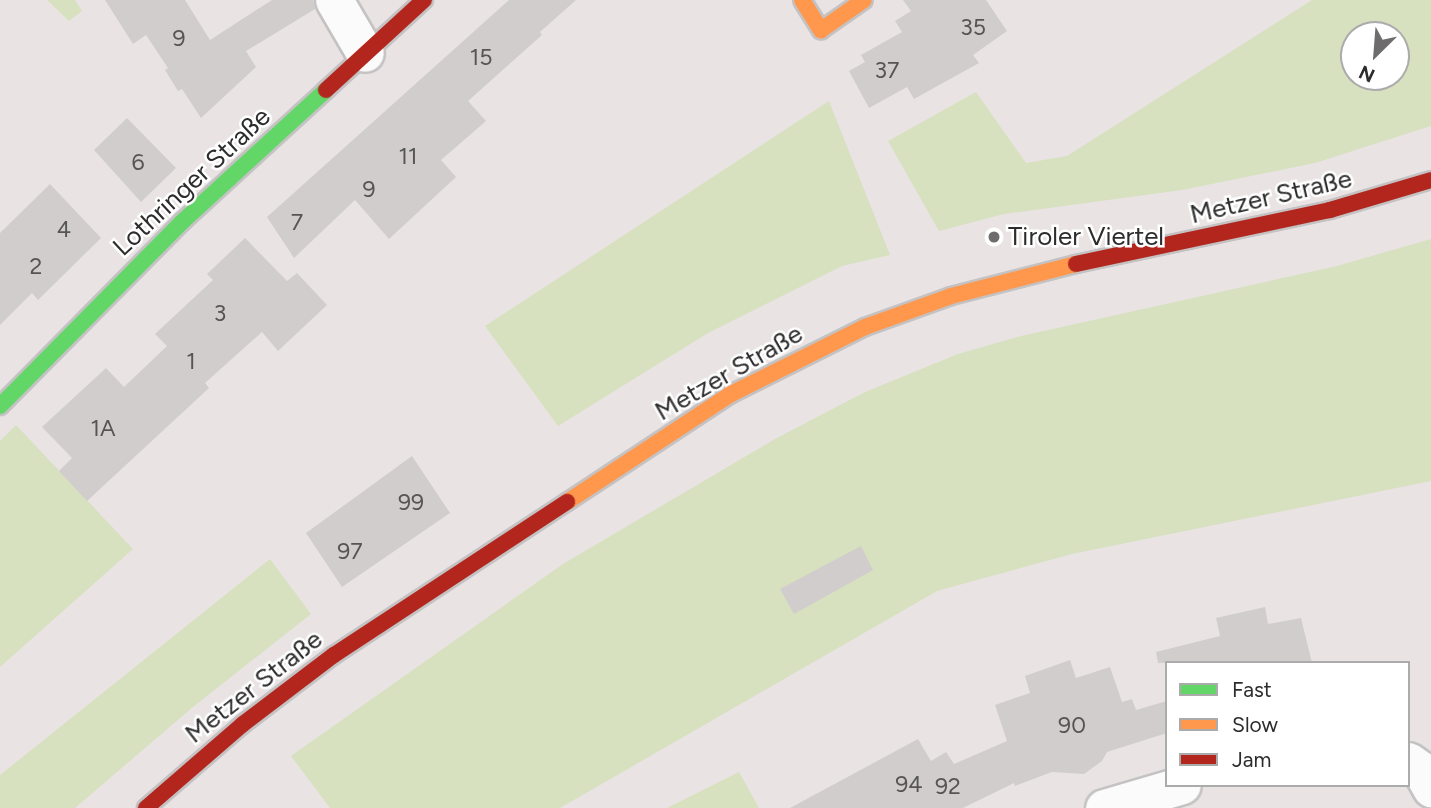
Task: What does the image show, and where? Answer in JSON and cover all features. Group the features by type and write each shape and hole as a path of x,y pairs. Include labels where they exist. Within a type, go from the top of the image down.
{"main road":[{"name":"Lothringer Straße","path":"0,406 173,231 424,0"},
{"path":"802,0 821,30 863,0"},
{"name":"Metzer Straße","path":"146,808 243,724 334,655 731,394 820,349 914,308 1019,277 1330,210 1431,180"}],"street":[{"path":"334,0 365,53"},
{"path":"1410,762 1421,770 1431,788"},
{"path":"1104,808 1175,787"}],"green space":[{"path":"47,0 75,0 82,11 69,21"},
{"path":"1312,0 1431,0 1431,126 1315,163 1182,190 1004,214 939,231 888,141 976,92 1026,163 1067,156"},
{"path":"829,101 890,255 842,266 708,333 558,426 485,326"},
{"path":"1431,239 1431,481 1072,554 937,591 560,808 330,808 291,756 563,564 775,439 865,392 958,354 1021,336 1337,266"},
{"path":"16,425 133,549 0,667 0,441"},
{"path":"270,559 311,614 193,707 75,808 0,808 0,775"},
{"path":"739,772 759,808 667,808"}],"building":[{"path":"105,0 185,0 210,40 272,0 313,0 315,9 246,51 256,67 201,118 182,89 178,91 165,70 168,68 146,35 133,44"},
{"path":"509,0 576,0 540,32 542,35 468,101 486,121 441,160 456,177 389,239 355,200 294,258 267,217"},
{"path":"903,0 986,0 1007,31 973,55 979,63 914,99 907,87 869,108 849,71 865,62 861,55 902,32 895,21 911,11"},
{"path":"127,118 176,168 141,202 94,150"},
{"path":"50,184 101,238 38,300 32,293 0,325 0,233"},
{"path":"245,238 287,281 297,273 327,305 278,351 262,332 205,383 209,388 87,501 59,471 72,458 42,427 106,368 124,387 167,346 155,334 213,280 207,274"},
{"path":"412,456 450,513 342,587 306,533"},
{"path":"861,546 873,570 794,614 780,589"},
{"path":"1265,607 1268,624 1301,618 1312,661 1158,663 1156,652 1220,636 1216,618"},
{"path":"1070,660 1076,678 1110,667 1122,702 1132,699 1136,710 1165,702 1165,734 1107,752 1102,761 1084,774 1052,772 1015,786 1014,783 963,808 790,808 918,739 931,761 946,752 954,764 1007,741 995,705 1030,693 1025,676"}],"traffic: fast":[{"path":"0,406 182,222 326,90"}],"traffic: slow":[{"path":"802,0 821,30 864,0"},
{"path":"567,502 731,394 865,327 951,296 1076,264"}],"traffic: jam":[{"path":"326,90 424,0"},
{"path":"1076,264 1330,210 1431,180"},
{"path":"146,808 243,724 334,655 567,502"}],"place":[{"name":"Tiroler Viertel","path":"994,237"}]}
